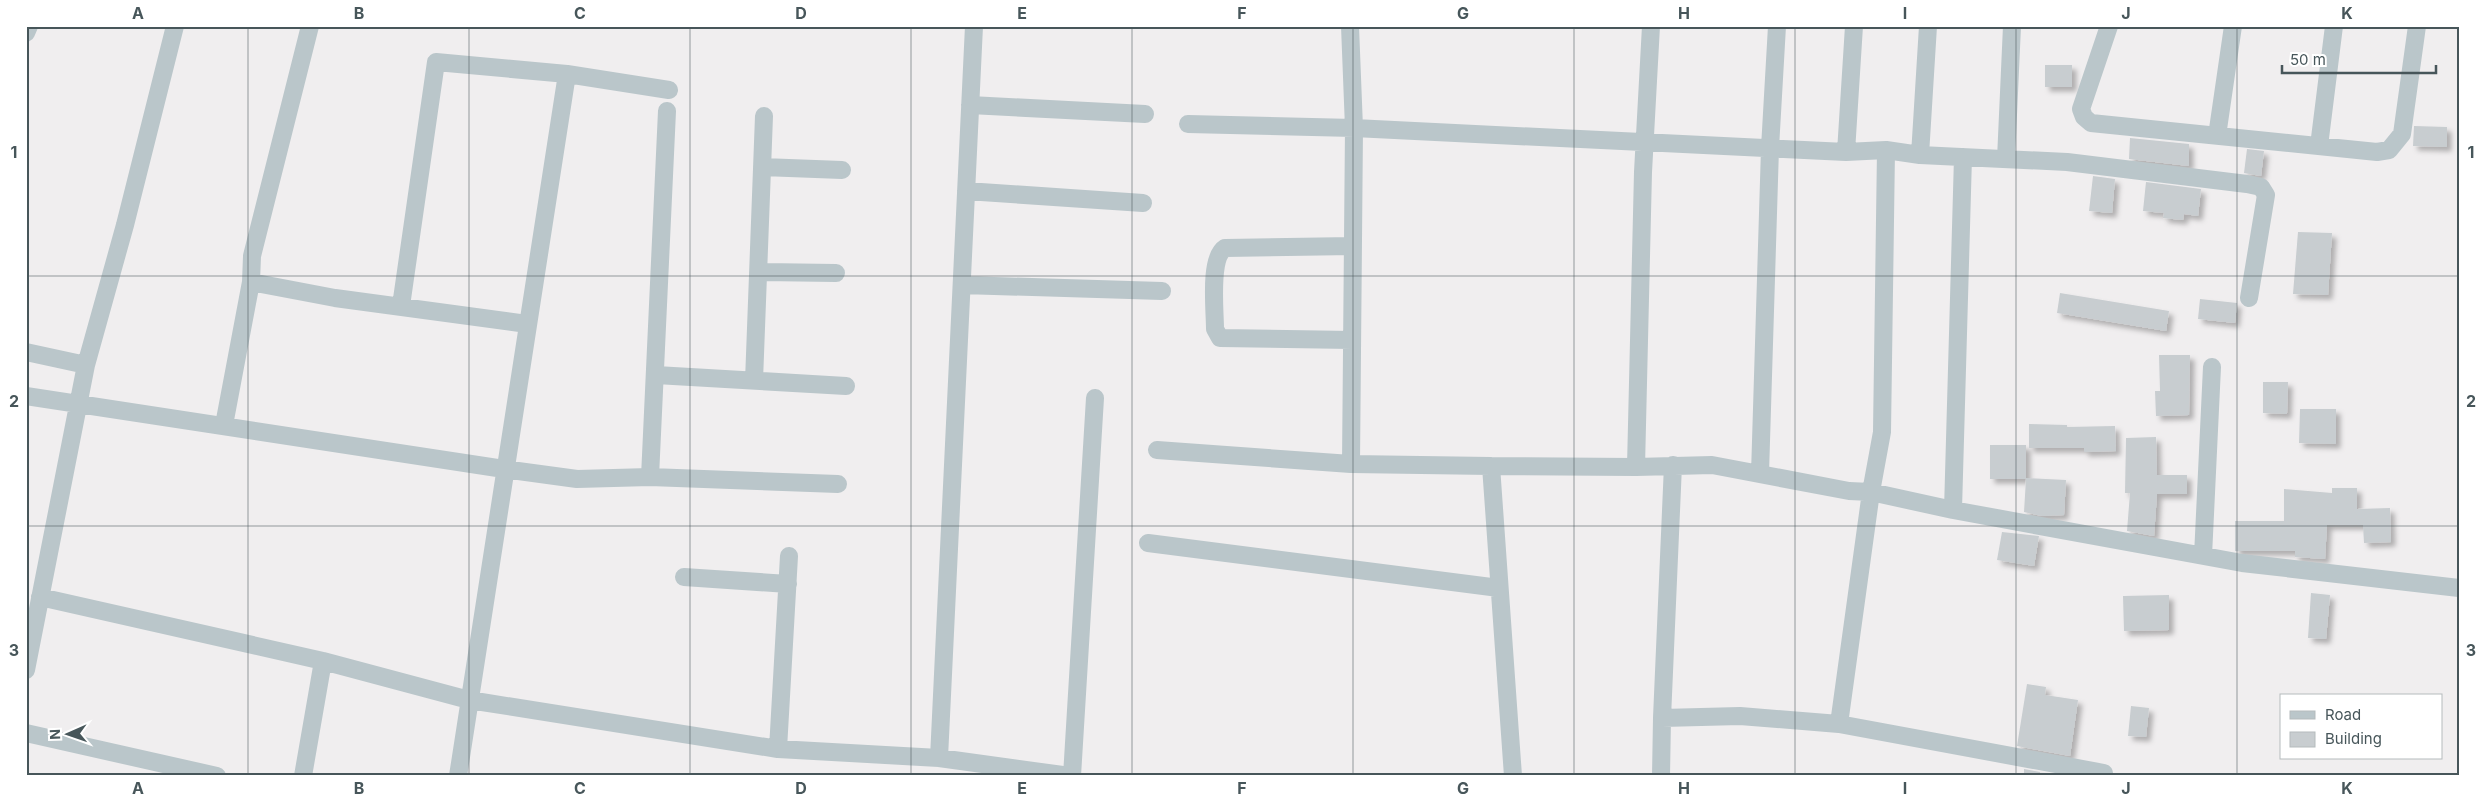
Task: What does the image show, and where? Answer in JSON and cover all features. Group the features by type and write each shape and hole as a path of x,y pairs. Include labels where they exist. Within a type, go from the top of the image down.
{"street":[{"path":"26,33 29,26"},
{"path":"26,670 86,365 126,225 175,26"},
{"path":"224,425 251,282 252,256 310,26"},
{"path":"939,758 974,26"},
{"path":"1350,26 1354,128 1350,464"},
{"path":"1636,467 1643,172 1651,26"},
{"path":"1760,474 1770,148 1777,26"},
{"path":"1846,152 1854,26"},
{"path":"1920,155 1928,26"},
{"path":"2006,159 2012,26"},
{"path":"2109,26 2081,109 2084,117 2090,123 2377,152 2389,150 2397,143 2402,134 2417,26"},
{"path":"2217,136 2233,26"},
{"path":"2319,146 2334,26"},
{"path":"401,306 436,62 567,74 670,90"},
{"path":"458,776 468,700 567,74"},
{"path":"970,105 1145,114"},
{"path":"650,477 667,110"},
{"path":"754,381 764,116"},
{"path":"1188,124 1354,128 1846,152 1886,150 1962,158 2067,162 2261,188 2266,195 2249,298"},
{"path":"1840,724 1871,492 1882,432 1886,150"},
{"path":"1953,510 1962,158"},
{"path":"762,167 842,170"},
{"path":"966,191 1143,203"},
{"path":"1352,340 1220,338 1215,329 1215,264 1220,251 1225,248 1353,246"},
{"path":"758,272 836,273"},
{"path":"251,282 335,298 527,324"},
{"path":"962,285 1162,291"},
{"path":"26,352 86,365"},
{"path":"2203,556 2212,367"},
{"path":"656,375 846,386"},
{"path":"26,396 577,479 650,477 838,484"},
{"path":"40,597 323,660 468,700 778,749 939,758 1071,776 1095,398"},
{"path":"1157,450 1350,464 1636,467 1712,465 1849,491 1871,492 1953,510 2242,563 2440,588 2459,588"},
{"path":"1661,776 1673,465"},
{"path":"1491,466 1513,776"},
{"path":"1148,543 1499,588"},
{"path":"778,749 789,556"},
{"path":"684,577 788,584"},
{"path":"303,776 323,660"},
{"path":"1662,718 1740,716 1840,724 2104,773"},
{"path":"26,733 154,769 217,776"}],"building":[{"path":"2045,65 2072,65 2072,87 2045,87"},
{"path":"2414,126 2447,127 2447,147 2413,146"},
{"path":"2130,138 2189,144 2189,166 2129,159"},
{"path":"2247,149 2264,151 2261,176 2244,173"},
{"path":"2093,176 2115,179 2112,213 2089,211"},
{"path":"2146,182 2201,189 2198,216 2184,214 2183,220 2163,218 2164,213 2143,211"},
{"path":"2298,232 2332,233 2328,295 2293,294"},
{"path":"2060,293 2169,311 2166,331 2057,313"},
{"path":"2200,299 2237,303 2235,323 2198,319"},
{"path":"2159,355 2190,355 2189,415 2156,416 2155,391 2160,391"},
{"path":"2263,382 2288,382 2287,414 2263,413"},
{"path":"2300,409 2336,409 2336,444 2299,443"},
{"path":"2029,424 2067,425 2067,427 2115,426 2116,451 2084,452 2084,448 2029,448"},
{"path":"2156,437 2157,475 2187,475 2187,494 2157,494 2154,536 2127,531 2130,493 2125,493 2126,438"},
{"path":"1990,445 2026,445 2026,478 2066,480 2064,515 2042,516 2024,512 2026,479 1990,479"},
{"path":"2332,488 2357,488 2357,509 2390,508 2391,542 2364,543 2363,525 2327,525 2325,559 2295,557 2295,551 2235,551 2235,521 2284,521 2284,489 2332,493"},
{"path":"2002,532 2039,536 2034,566 1997,560"},
{"path":"2311,593 2330,595 2326,639 2308,638"},
{"path":"2169,595 2169,630 2124,631 2123,596"},
{"path":"2027,684 2046,687 2045,695 2078,700 2070,756 2017,746"},
{"path":"2131,706 2149,708 2146,737 2128,736"},
{"path":"2024,769 2040,772 2040,776 2024,776"}]}
